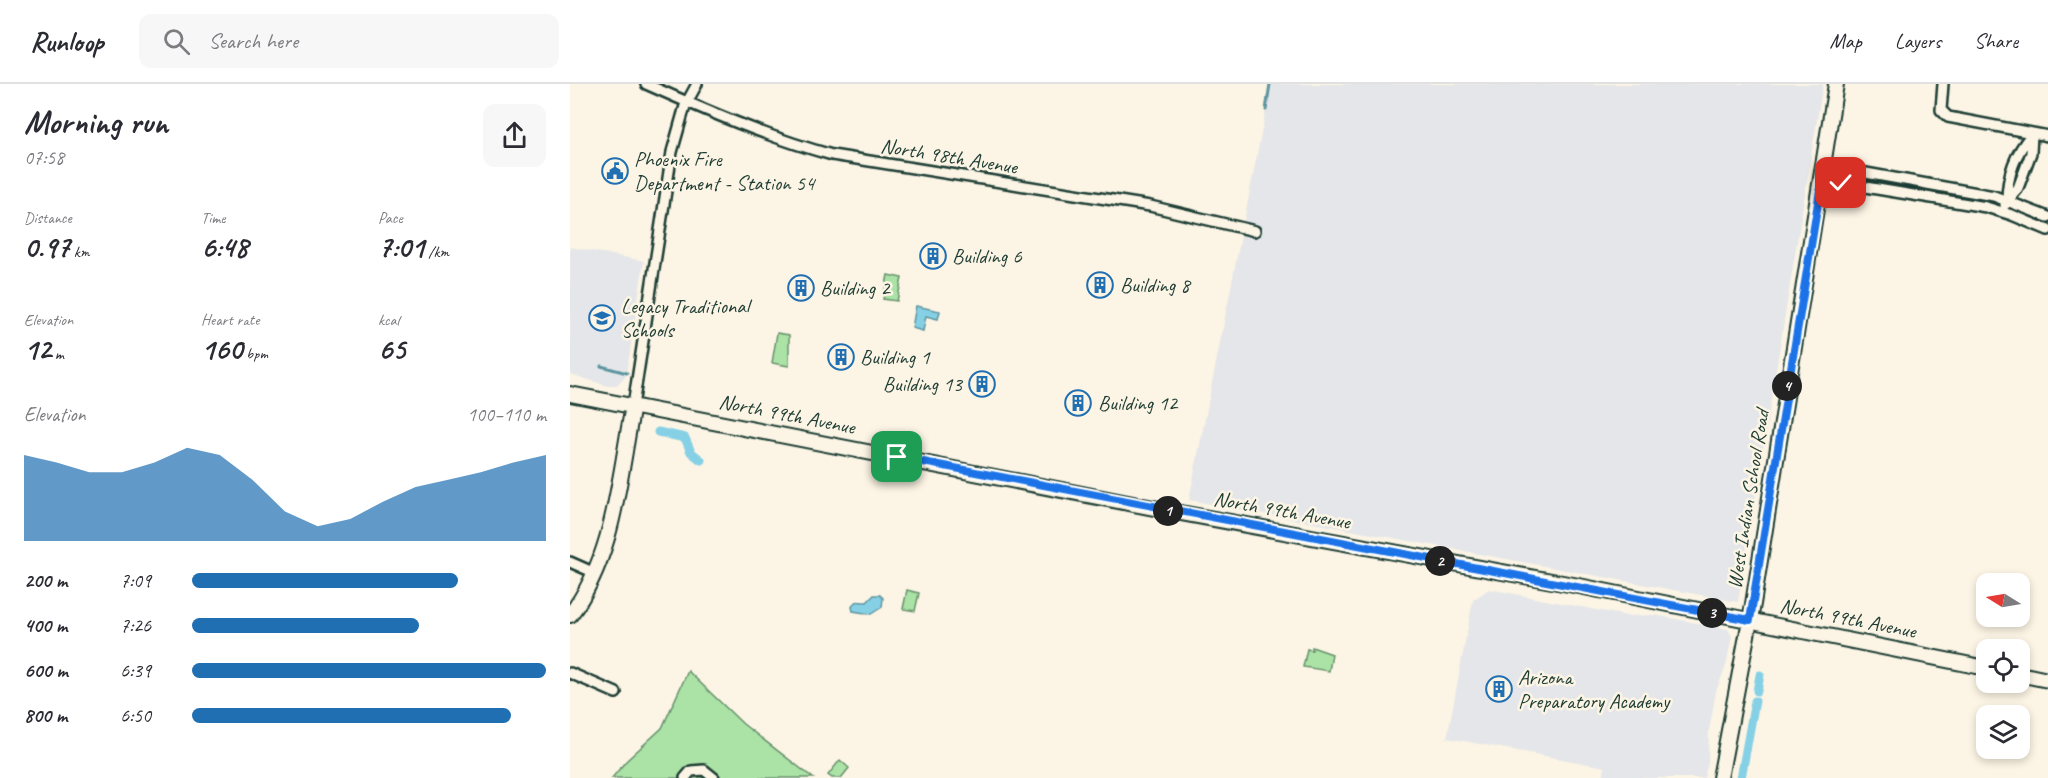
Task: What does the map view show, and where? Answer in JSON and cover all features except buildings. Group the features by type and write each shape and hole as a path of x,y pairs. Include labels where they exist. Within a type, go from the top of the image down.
{"main road":[{"name":"West Indian School Road","path":"1720,778 1750,620 1836,84"},
{"name":"North 99th Avenue","path":"570,394 1159,509 1579,586 1976,666"},
{"path":"570,615 596,573 607,537 633,406"},
{"path":"2030,676 2048,680"}],"street":[{"name":"North 98th Avenue","path":"646,84 740,125 832,155 1150,206 1256,231"},
{"path":"633,406 672,152 687,102 697,84"},
{"path":"1943,84 1941,110 1948,117 2048,136"},
{"path":"2001,212 2018,188 2031,153 2032,134"},
{"path":"1823,172 1838,168 1970,191 2007,201 2048,217"},
{"path":"1823,172 1841,183 1967,203 2001,212 2048,230"},
{"path":"570,562 596,573"},
{"path":"570,673 616,693"},
{"path":"686,778 691,771 704,770 714,778"}],"shaded area":[{"path":"1271,84 1823,84 1738,602 1189,500"},
{"name":"Legacy Traditional Schools","path":"570,247 644,261 626,376 617,386 608,386 570,374"},
{"path":"1489,589 1627,616 1655,615 1728,629 1732,636 1726,666 1716,691 1709,731 1708,763 1704,778 1603,778 1605,767 1447,738 1473,600"}],"green space":[{"path":"888,275 902,278 897,301 883,299"},
{"path":"777,333 789,335 789,366 772,363"},
{"path":"907,590 919,593 915,611 903,609"},
{"path":"1312,647 1332,654 1329,671 1303,667 1307,649 1312,650"},
{"path":"688,671 743,724 813,778 612,778 626,761 662,728"},
{"path":"840,760 849,768 841,778 832,778 828,775"}],"water":[{"path":"916,306 940,311 938,319 926,316 923,331 912,328"},
{"path":"874,595 880,595 883,598 882,607 871,614 853,611 852,607 855,603 867,602"}],"waterway":[{"path":"1266,110 1270,84"},
{"path":"601,366 627,373"},
{"path":"658,432 685,438 691,452 701,460"},
{"path":"1757,691 1760,675"},
{"path":"1741,778 1755,701"}],"place":[{"name":"Phoenix Fire Department - Station 54","path":"615,171"},
{"name":"Building 6","path":"933,256"},
{"name":"Building 8","path":"1100,285"},
{"name":"Building 2","path":"801,288"},
{"name":"Legacy Traditional Schools","path":"602,318"},
{"name":"Building 1","path":"841,357"},
{"name":"Building 13","path":"982,384"},
{"name":"Building 12","path":"1078,403"},
{"name":"Arizona Preparatory Academy","path":"1499,689"}],"route":[{"path":"897,457 1159,509 1579,586 1750,620 1823,172 1841,183"}]}
